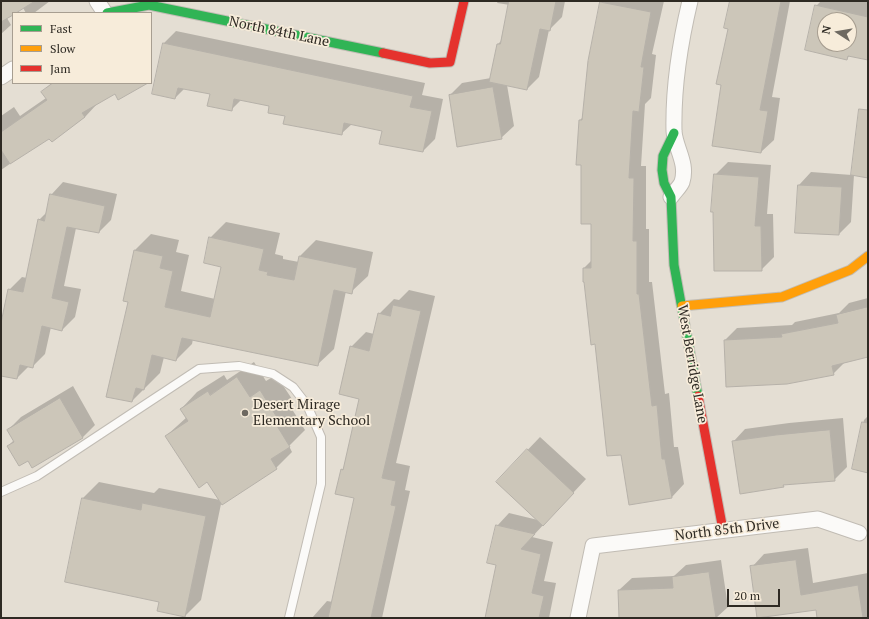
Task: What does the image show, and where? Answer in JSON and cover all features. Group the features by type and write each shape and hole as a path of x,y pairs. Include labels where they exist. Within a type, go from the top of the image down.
{"street":[{"path":"97,1 105,12"},
{"name":"North 84th Lane","path":"111,12 149,5 430,63 450,62 464,1"},
{"name":"West Berridge Lane","path":"690,1 680,43 674,133 663,156 662,170 664,184 671,196 674,265 722,530"},
{"path":"1,77 12,71"},
{"name":"West Berridge Lane","path":"671,196 682,182 683,168 682,155 674,133"},
{"path":"682,306 782,297 816,285 850,270 868,256"},
{"name":"North 85th Drive","path":"578,618 593,546 818,519 859,533"}],"lane":[{"path":"1,492 37,476 199,369 239,366 274,374 293,387 307,405 321,438 321,484 289,618"}],"building":[{"path":"1,1 35,1 18,12 12,12 12,16 1,22"},
{"path":"509,1 556,1 550,31 540,29 527,90 489,82 497,44 500,44"},
{"path":"730,1 781,1 760,110 768,111 761,153 712,146 721,85 716,84 728,29 724,28"},
{"path":"600,2 651,12 641,67 644,67 639,112 633,111 629,178 634,178 633,241 637,241 637,294 639,294 652,406 657,405 662,459 665,459 672,498 629,505 621,455 607,456 595,344 591,345 583,282 583,268 591,268 591,224 581,224 581,165 576,165 579,120 582,120 588,61"},
{"path":"815,5 846,12 817,12 817,52 857,52 857,15 868,17 868,60 848,56 847,60 805,50"},
{"path":"163,43 413,96 410,107 432,111 423,152 379,144 382,131 344,123 342,135 283,124 285,116 268,113 269,106 234,99 232,111 207,106 210,94 178,88 175,99 152,94"},
{"path":"52,84 146,84 118,100 115,94 82,113 85,117 52,142 49,139 10,164 1,150 1,132 47,100 41,92"},
{"path":"493,87 502,139 457,147 449,95"},
{"path":"859,109 868,110 868,178 851,175"},
{"path":"714,174 759,177 755,226 761,226 762,271 714,271 713,212 711,212"},
{"path":"798,185 842,187 839,235 795,233"},
{"path":"50,194 105,206 99,233 67,227 52,298 69,302 62,331 42,326 33,368 20,365 17,379 1,376 1,323 8,289 23,292 38,219 44,221"},
{"path":"209,237 264,249 259,270 268,272 267,275 294,280 299,256 357,268 352,294 334,290 318,366 182,338 176,361 152,355 144,390 136,388 132,402 106,397 128,302 123,301 134,250 163,256 160,268 173,271 165,307 210,317 221,267 204,263"},
{"path":"393,305 421,311 382,478 396,481 391,505 396,506 371,618 328,618 354,498 335,494 341,469 343,470 359,399 339,394 350,346 369,351 378,313 390,316"},
{"path":"868,307 868,357 832,366 834,375 787,384 726,387 724,340 782,337 781,334 838,323 836,315"},
{"path":"237,377 250,397 260,390 278,419 274,421 290,447 271,459 277,469 222,505 207,482 199,488 165,436 188,421 180,409 208,391 210,395"},
{"path":"60,398 83,438 32,468 28,461 19,466 7,446 14,442 7,430"},
{"path":"862,422 868,423 868,473 852,469"},
{"path":"830,430 835,481 783,485 784,487 740,494 732,441"},
{"path":"527,449 574,493 543,526 496,482"},
{"path":"82,498 141,510 142,503 206,516 185,617 157,611 159,602 65,582"},
{"path":"496,525 535,534 521,549 541,554 532,593 544,596 539,618 485,618 496,565 487,563"},
{"path":"796,560 801,595 858,585 863,618 817,618 816,610 757,618 750,566"},
{"path":"709,572 716,618 619,618 618,590 673,588 672,577"}],"traffic: fast":[{"path":"112,12 149,5 383,53"},
{"path":"674,133 663,156 662,170 664,183 671,197 674,265 698,396"}],"traffic: slow":[{"path":"682,306 782,297 850,270 868,256"}],"traffic: jam":[{"path":"383,53 430,63 450,62 464,1"},
{"path":"698,396 723,530"}],"place":[{"name":"Desert Mirage Elementary School","path":"245,413"}]}
